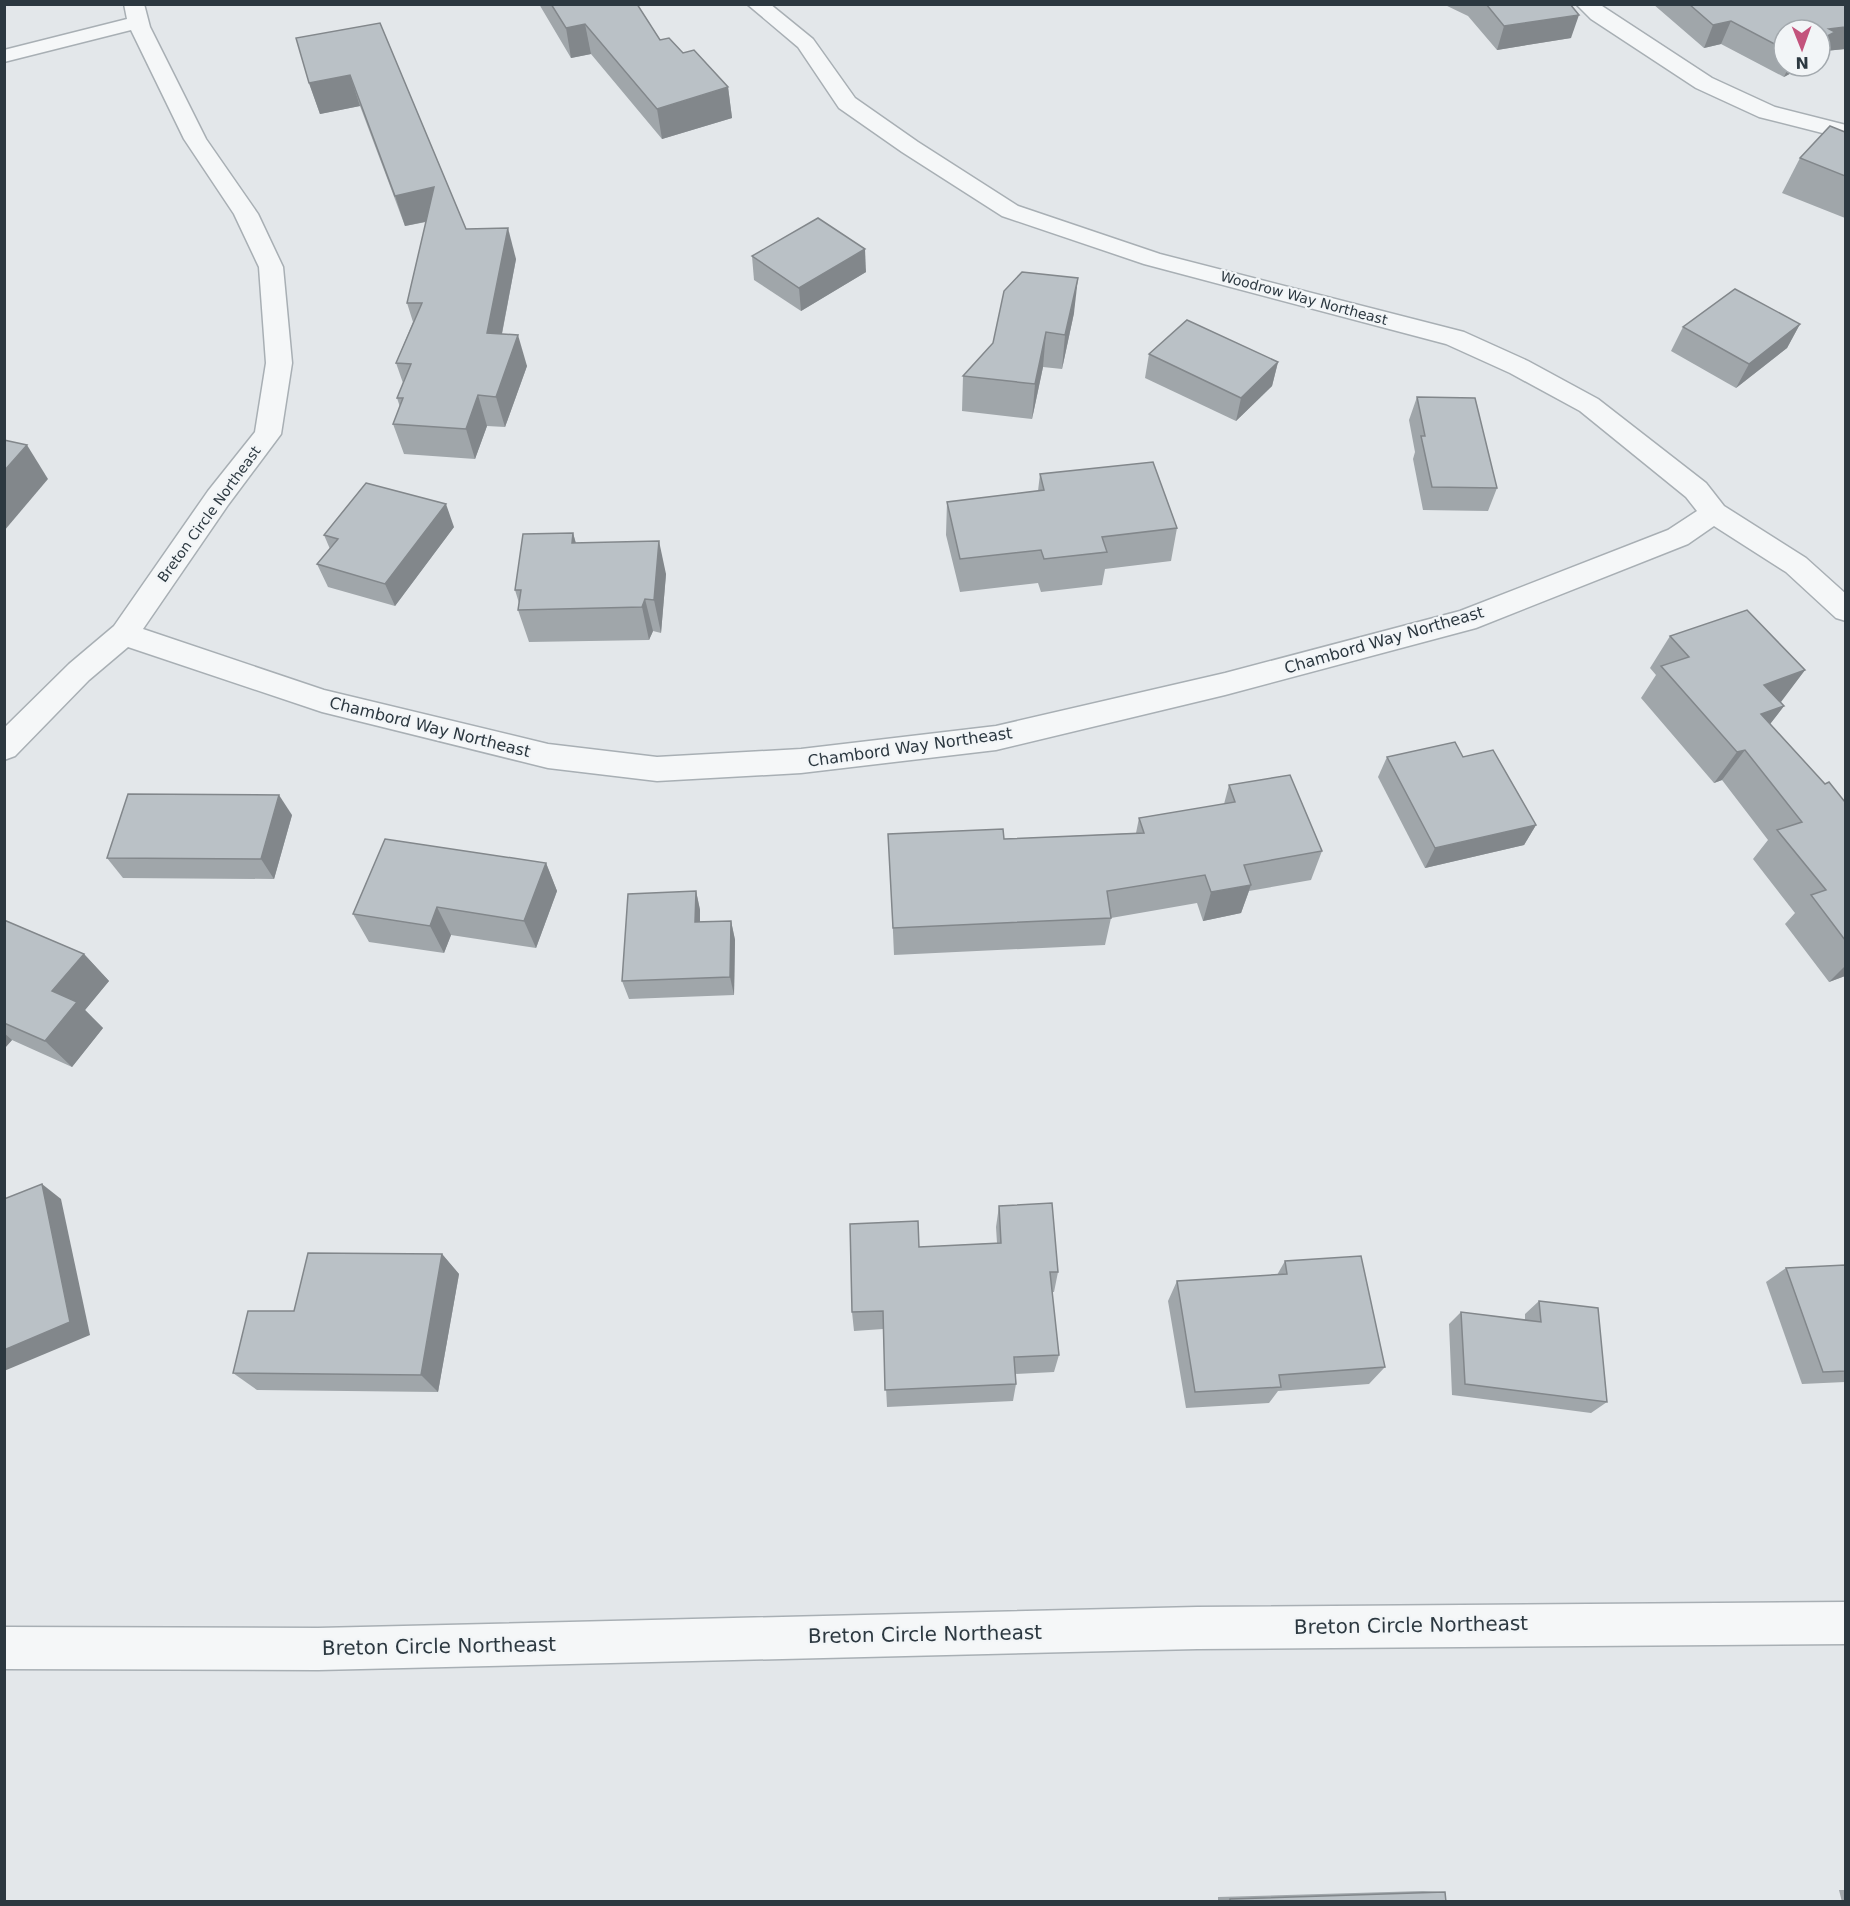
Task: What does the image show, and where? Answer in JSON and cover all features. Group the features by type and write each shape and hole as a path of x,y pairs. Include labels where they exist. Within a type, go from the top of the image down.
{"street":[{"name":"Woodrow Way Northeast","path":"757,4 806,43 847,103 910,147 1010,211 1152,259 1282,291 1455,338 1519,367 1589,405 1696,490 1714,513 1796,565 1845,611"},
{"path":"1586,4 1598,15 1704,83 1767,111 1845,132"},
{"path":"4,56 137,13"},
{"name":"Breton Circle Northeast","path":"4,748 79,672 124,634 218,498 268,434 279,363 271,267 246,214 195,139 137,13"},
{"name":"Chambord Way Northeast","path":"124,634 322,701 548,756 657,769 801,762 996,738 1225,684 1466,620 1678,537 1714,513"},
{"name":"Breton Circle Northeast","path":"4,1648 318,1649 1197,1628 1845,1623"}],"building":[{"path":"551,4 637,4 660,40 669,38 683,53 694,50 728,87 657,109 585,24 566,28"},
{"path":"1486,4 1570,4 1579,15 1504,26"},
{"path":"1689,4 1845,4 1845,27 1832,29 1832,18 1772,18 1772,43 1731,21 1713,25"},
{"path":"380,23 466,229 508,228 487,333 518,335 496,397 478,395 466,429 393,424 403,398 397,398 411,364 396,363 422,303 407,303 434,187 395,196 350,75 309,83 296,38"},
{"path":"1830,126 1845,132 1845,176 1800,158"},
{"path":"818,218 865,249 799,288 752,256"},
{"path":"1022,272 1078,278 1065,335 1046,332 1035,384 963,376 993,343 1004,291"},
{"path":"1735,289 1800,324 1749,364 1683,327"},
{"path":"1187,320 1278,362 1241,398 1149,354"},
{"path":"1417,397 1475,398 1497,488 1432,487 1421,436 1425,436"},
{"path":"4,440 27,445 4,471"},
{"path":"1153,462 1177,528 1102,537 1107,552 1044,559 1041,550 960,559 947,502 1044,490 1040,474"},
{"path":"366,483 446,504 385,584 317,564 338,539 324,535"},
{"path":"573,533 572,543 659,541 654,600 645,599 642,607 518,610 521,590 515,590 523,534"},
{"path":"1747,610 1805,670 1764,685 1784,706 1761,714 1825,784 1829,782 1845,802 1845,940 1811,895 1826,890 1777,830 1802,822 1745,750 1737,752 1661,666 1689,657 1670,636"},
{"path":"1455,742 1463,757 1493,750 1536,825 1435,848 1387,757"},
{"path":"1290,775 1322,851 1244,865 1251,885 1211,892 1205,875 1107,891 1111,918 893,928 888,834 1003,829 1004,839 1144,833 1139,818 1235,802 1229,785"},
{"path":"128,794 279,795 261,859 107,858"},
{"path":"385,839 546,863 524,921 437,907 430,926 353,914"},
{"path":"696,891 695,922 731,921 730,977 622,981 628,894"},
{"path":"4,920 84,954 52,991 77,1002 45,1041 4,1023"},
{"path":"42,1184 70,1322 4,1350 4,1199"},
{"path":"1052,1203 1058,1272 1050,1272 1059,1355 1014,1357 1016,1384 885,1390 883,1311 852,1312 850,1224 918,1221 919,1247 1001,1243 999,1206"},
{"path":"308,1253 442,1254 421,1375 233,1373 248,1311 294,1311"},
{"path":"1361,1256 1385,1367 1279,1375 1281,1387 1195,1392 1177,1281 1287,1274 1285,1261"},
{"path":"1845,1265 1845,1371 1823,1372 1786,1268"},
{"path":"1539,1301 1598,1308 1607,1402 1465,1384 1461,1312 1541,1322"},
{"path":"1445,1892 1446,1902 1230,1902 1230,1899"}]}
